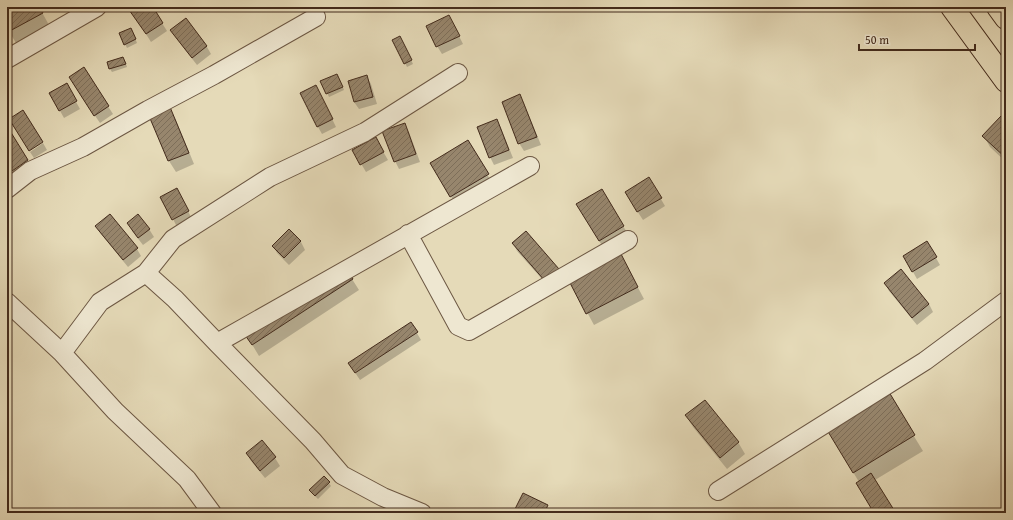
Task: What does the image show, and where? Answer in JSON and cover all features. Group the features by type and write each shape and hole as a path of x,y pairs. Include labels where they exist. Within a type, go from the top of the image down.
{"main road":[{"path":"952,7 1006,81"},
{"path":"998,7 1006,18"}],"street":[{"path":"7,59 97,7"},
{"path":"7,189 30,171 83,147 316,17"},
{"path":"62,353 100,302 146,273 173,239 270,177 365,132 458,73"},
{"path":"217,343 530,166"},
{"path":"408,234 458,326 469,331 628,240"},
{"path":"146,273 175,299 313,441 342,476 383,497 422,513"},
{"path":"718,491 925,361 1006,301"},
{"path":"7,302 62,353 115,411 187,479 212,513"}],"building":[{"path":"7,7 40,7 43,13 8,32"},
{"path":"127,7 153,7 163,23 146,34"},
{"path":"449,15 460,36 436,47 426,26"},
{"path":"186,18 207,46 192,58 170,30"},
{"path":"131,28 136,39 124,45 119,33"},
{"path":"400,36 412,60 404,64 392,40"},
{"path":"123,57 126,64 109,69 107,62"},
{"path":"84,67 109,106 94,116 69,77"},
{"path":"337,74 343,87 326,94 320,81"},
{"path":"367,75 373,97 354,102 348,81"},
{"path":"67,83 77,101 59,111 49,93"},
{"path":"316,85 333,119 317,127 300,93"},
{"path":"520,94 537,137 518,144 502,102"},
{"path":"170,107 189,153 168,161 149,116"},
{"path":"23,110 43,142 29,151 9,119"},
{"path":"1001,116 1006,120 1006,158 982,136"},
{"path":"497,119 509,150 489,158 477,127"},
{"path":"405,123 416,154 394,162 382,131"},
{"path":"7,126 28,160 12,171 7,163"},
{"path":"376,137 384,152 360,165 352,150"},
{"path":"468,140 489,174 450,197 430,163"},
{"path":"649,177 662,198 637,212 625,192"},
{"path":"177,188 189,211 172,220 160,197"},
{"path":"602,189 624,226 599,241 576,204"},
{"path":"110,214 138,248 123,260 95,226"},
{"path":"138,214 150,229 138,238 127,223"},
{"path":"289,229 301,241 284,258 272,246"},
{"path":"526,231 559,269 545,281 512,243"},
{"path":"927,241 937,257 912,272 903,256"},
{"path":"620,252 638,287 586,314 568,279"},
{"path":"347,269 353,279 252,345 245,335"},
{"path":"901,269 929,304 912,318 884,283"},
{"path":"411,322 418,332 355,373 348,363"},
{"path":"889,392 915,435 853,473 827,430"},
{"path":"705,400 739,442 720,458 685,415"},
{"path":"262,440 276,457 260,471 246,453"},
{"path":"871,473 894,510 889,513 874,513 856,483"},
{"path":"324,476 330,482 315,496 309,490"},
{"path":"523,493 548,505 544,513 513,513"}]}
